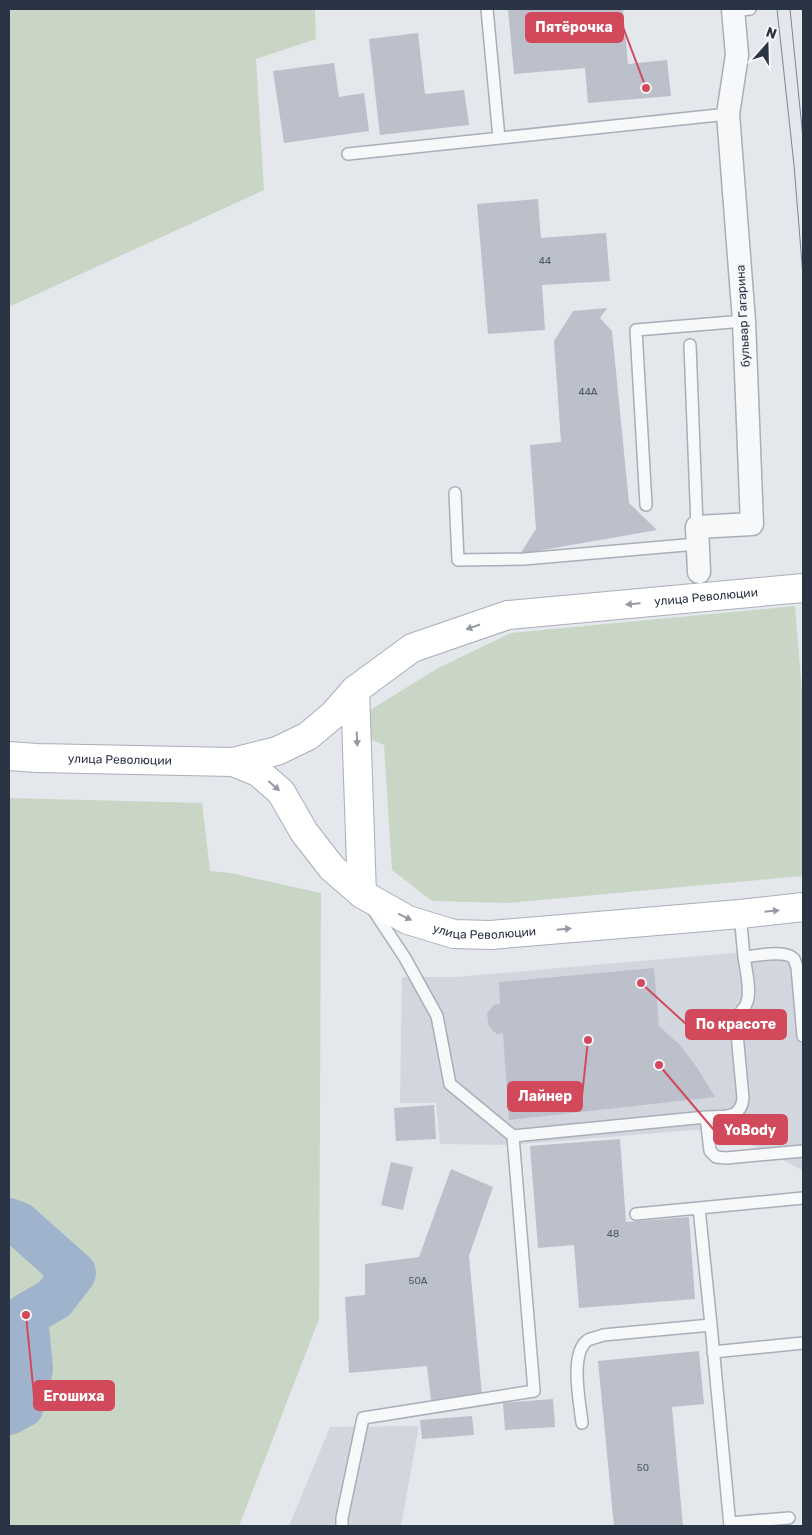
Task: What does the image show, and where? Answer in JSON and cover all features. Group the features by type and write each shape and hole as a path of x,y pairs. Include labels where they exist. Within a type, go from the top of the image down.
{"main road":[{"name":"улица Революции","path":"9,756 232,762 277,751 308,736 333,715 355,690 412,648 508,614 803,588"},
{"path":"355,690 362,894"},
{"name":"улица Революции","path":"232,762 258,772 280,792 304,832 332,868 362,894 408,920 454,934 491,935 803,907"}],"street":[{"name":"бульвар Гагарина","path":"697,536 752,524 744,321 728,114 737,55 739,10"},
{"path":"697,536 699,572"}],"lane":[{"path":"487,9 499,138"},
{"path":"348,154 728,114"},
{"path":"646,506 636,330 744,321"},
{"path":"455,493 458,560 524,559 697,536 690,345"},
{"path":"362,894 405,958 437,1016 450,1084 513,1136 738,1113 744,1098 736,1023 737,1015 747,1003 748,995 740,914"},
{"path":"744,957 780,954 788,955 794,959 797,967 803,1036"},
{"path":"706,1117 710,1151 716,1157 726,1158 803,1150"},
{"path":"342,1526 342,1518 363,1418 534,1391 513,1136"},
{"path":"636,1214 803,1198"},
{"path":"699,1208 730,1525 789,1518"},
{"path":"582,1423 577,1366 580,1350 588,1341 603,1335 711,1325"},
{"path":"713,1352 803,1343"}],"shaded area":[{"path":"777,949 803,966 803,1170 720,1130 694,1130 507,1145 440,1144 436,1103 400,1103 402,977 455,977"},
{"path":"419,1426 401,1526 289,1526 330,1427"}],"green space":[{"path":"9,9 315,9 316,39 256,59 264,190 9,307"},
{"path":"795,606 803,703 803,876 508,903 432,901 392,870 384,745 372,740 367,712 438,668 511,633"},
{"path":"9,798 202,803 210,871 230,873 321,893 319,1319 239,1526 9,1526"}],"building":[{"path":"508,9 623,9 628,64 667,60 671,96 588,103 585,68 514,74"},
{"path":"418,33 425,94 464,90 469,125 380,135 369,39"},
{"path":"334,63 339,97 364,93 369,131 284,143 273,71"},
{"path":"538,199 541,238 606,233 610,281 542,285 545,330 488,334 477,204"},
{"path":"607,308 600,318 612,331 629,503 657,530 520,554 536,529 530,445 561,442 554,341 573,311"},
{"path":"654,968 659,1026 681,1046 715,1097 509,1120 503,1033 497,1034 493,1031 489,1026 487,1014 494,1005 500,1004 499,982"},
{"path":"434,1105 436,1139 396,1141 394,1108"},
{"path":"620,1139 626,1222 689,1217 695,1299 579,1308 574,1245 538,1248 530,1146"},
{"path":"391,1162 413,1167 403,1210 381,1205"},
{"path":"451,1169 493,1187 469,1256 482,1395 431,1401 427,1366 349,1373 345,1297 365,1295 365,1264 419,1257"},
{"path":"699,1351 704,1404 672,1407 683,1526 614,1526 598,1361"},
{"path":"553,1399 555,1427 505,1430 503,1403"},
{"path":"472,1416 474,1435 422,1439 420,1420"}],"waterway":[{"path":"9,1220 19,1224 74,1273 54,1299 26,1315 31,1369 22,1406 9,1413"}],"tram line":[{"path":"777,9 794,165 803,276"},
{"path":"790,9 803,138"}],"place":[{"name":"Пятёрочка","path":"646,88"},
{"name":"По красоте","path":"641,983"},
{"name":"Лайнер","path":"588,1040"},
{"name":"YoBody","path":"659,1065"},
{"name":"Егошиха","path":"26,1315"}]}
